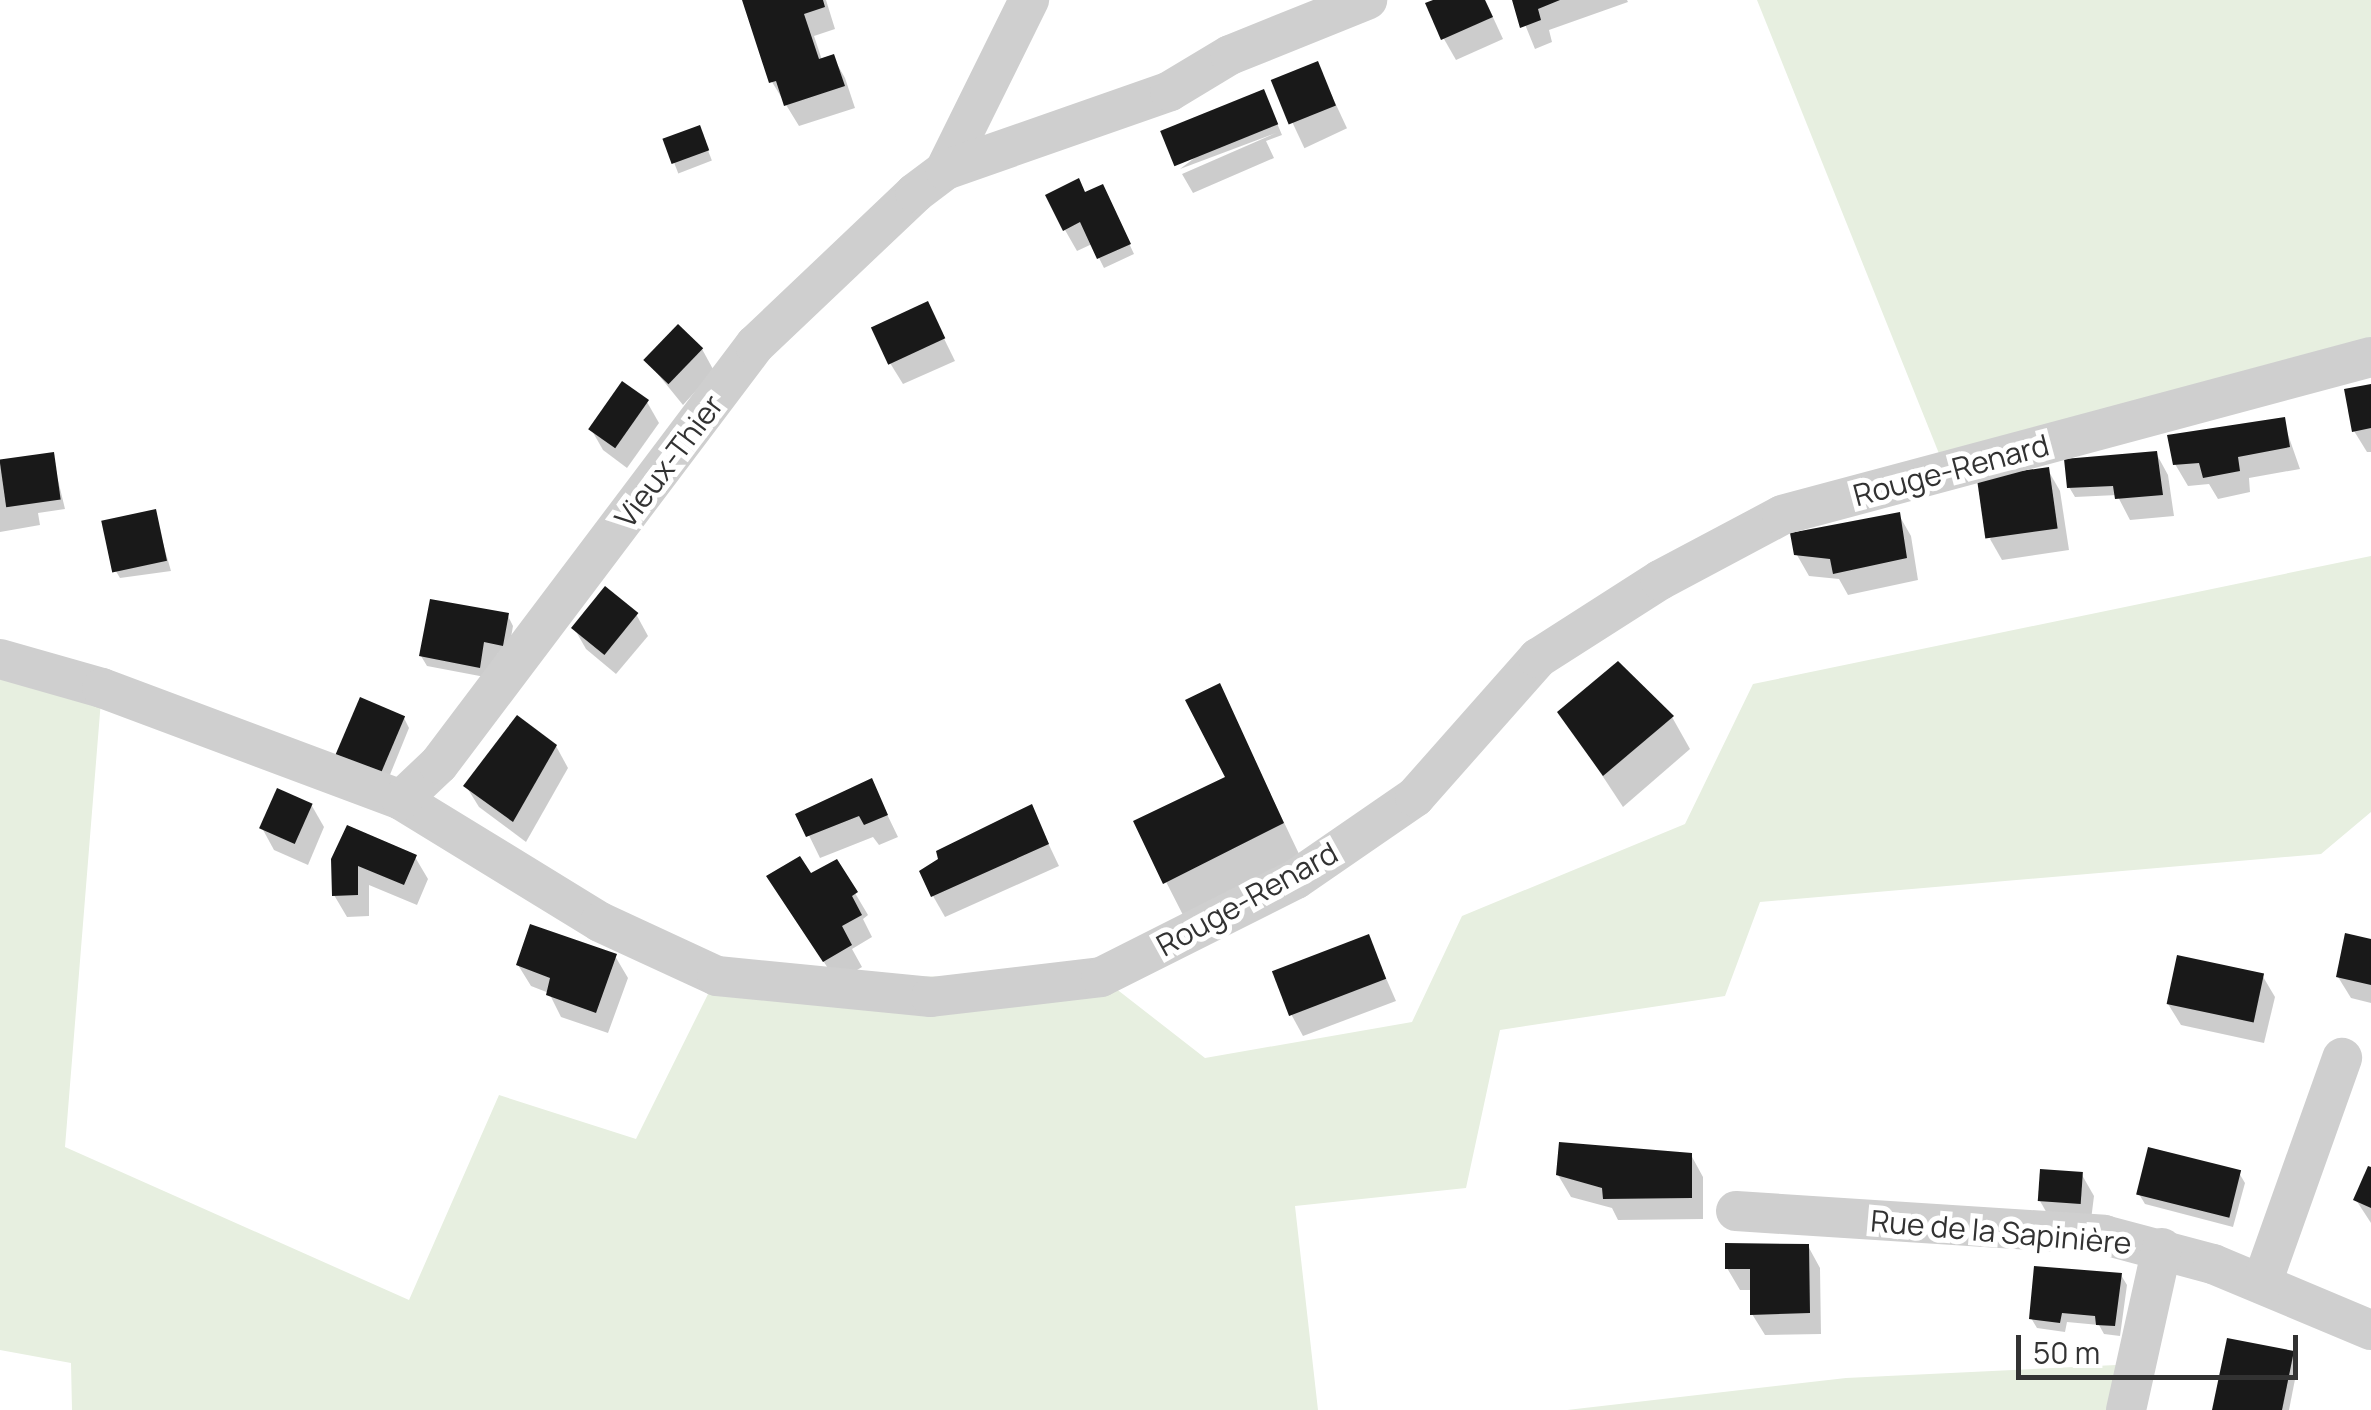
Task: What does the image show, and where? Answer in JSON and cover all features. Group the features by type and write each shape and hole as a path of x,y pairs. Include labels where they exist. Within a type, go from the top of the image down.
{"street":[{"path":"945,170 1029,0"},
{"name":"Vieux-Thier","path":"400,800 440,764 755,345 945,170 1170,91 1230,54 1366,0"},
{"name":"Rouge-Renard","path":"400,800 600,922 717,976 931,997 1101,978 1296,880 1415,797 1538,658 1660,580 1782,516 2371,357"},
{"path":"0,659 102,688 400,800"},
{"path":"2262,1283 2342,1058"},
{"name":"Rue de la Sapinière","path":"1736,1212 2104,1235 2162,1248 2262,1283 2371,1330"},
{"path":"2126,1410 2162,1248"}],"green space":[{"path":"1757,0 2371,0 2371,357 1946,471"},
{"path":"2371,556 2371,812 2321,854 1760,902 1725,996 1500,1030 1466,1188 1295,1206 1318,1410 72,1410 71,1363 0,1350 0,659 102,688 65,1147 409,1300 499,1095 636,1139 717,976 1101,977 1205,1058 1412,1022 1462,916 1685,824 1753,684"},
{"path":"2137,1364 2126,1410 1567,1410 1846,1378"}],"building":[{"path":"742,0 823,0 825,7 804,14 819,59 834,54 845,86 784,106 776,81 769,83"},
{"path":"1485,0 1493,17 1441,40 1425,3"},
{"path":"1512,0 1560,0 1538,9 1541,20 1520,28"},
{"path":"1318,61 1336,106 1289,125 1271,80"},
{"path":"1264,89 1278,124 1174,166 1160,131"},
{"path":"700,125 709,150 672,164 662,139"},
{"path":"1079,178 1085,192 1103,184 1131,244 1097,259 1080,222 1063,231 1045,195"},
{"path":"928,301 945,338 888,365 871,328"},
{"path":"678,324 703,348 668,384 643,360"},
{"path":"622,381 649,400 615,448 588,429"},
{"path":"2371,384 2371,428 2352,432 2344,389"},
{"path":"2285,417 2290,447 2238,457 2240,471 2203,478 2199,463 2173,465 2167,435"},
{"path":"2157,451 2163,495 2115,499 2113,486 2067,488 2064,459"},
{"path":"54,452 61,500 6,507 0,460"},
{"path":"2049,467 2058,528 1985,539 1977,477"},
{"path":"156,509 167,561 112,572 101,521"},
{"path":"1900,512 1907,558 1833,574 1830,559 1794,555 1790,533"},
{"path":"605,586 638,613 604,655 571,628"},
{"path":"430,599 509,613 503,646 484,642 480,668 419,656"},
{"path":"1618,661 1674,716 1603,776 1557,712"},
{"path":"1220,683 1284,823 1163,884 1133,821 1225,777 1185,700"},
{"path":"360,697 405,716 379,779 333,760"},
{"path":"517,715 557,745 513,822 463,786"},
{"path":"872,778 888,815 864,825 859,816 806,837 795,814"},
{"path":"277,788 313,804 295,844 259,828"},
{"path":"1032,804 1049,844 931,897 919,871 938,859 936,851"},
{"path":"347,825 417,855 404,885 358,866 358,895 332,896 331,859"},
{"path":"800,856 811,873 837,859 858,892 852,896 862,915 842,926 852,945 823,962 766,876"},
{"path":"530,924 617,954 596,1013 546,995 550,978 516,965"},
{"path":"2345,933 2371,939 2371,985 2336,977"},
{"path":"1369,934 1386,979 1289,1016 1272,971"},
{"path":"2177,955 2264,974 2254,1022 2167,1004"},
{"path":"1559,1142 1692,1153 1692,1198 1603,1199 1602,1188 1556,1175"},
{"path":"2148,1147 2241,1170 2229,1218 2136,1195"},
{"path":"2368,1166 2371,1167 2371,1208 2353,1200"},
{"path":"2040,1169 2083,1172 2081,1204 2038,1201"},
{"path":"1725,1243 1809,1244 1810,1313 1750,1315 1750,1269 1725,1269"},
{"path":"2034,1266 2122,1273 2115,1326 2096,1325 2095,1316 2062,1313 2060,1323 2029,1319"},
{"path":"2227,1338 2294,1351 2282,1410 2212,1410"}]}
